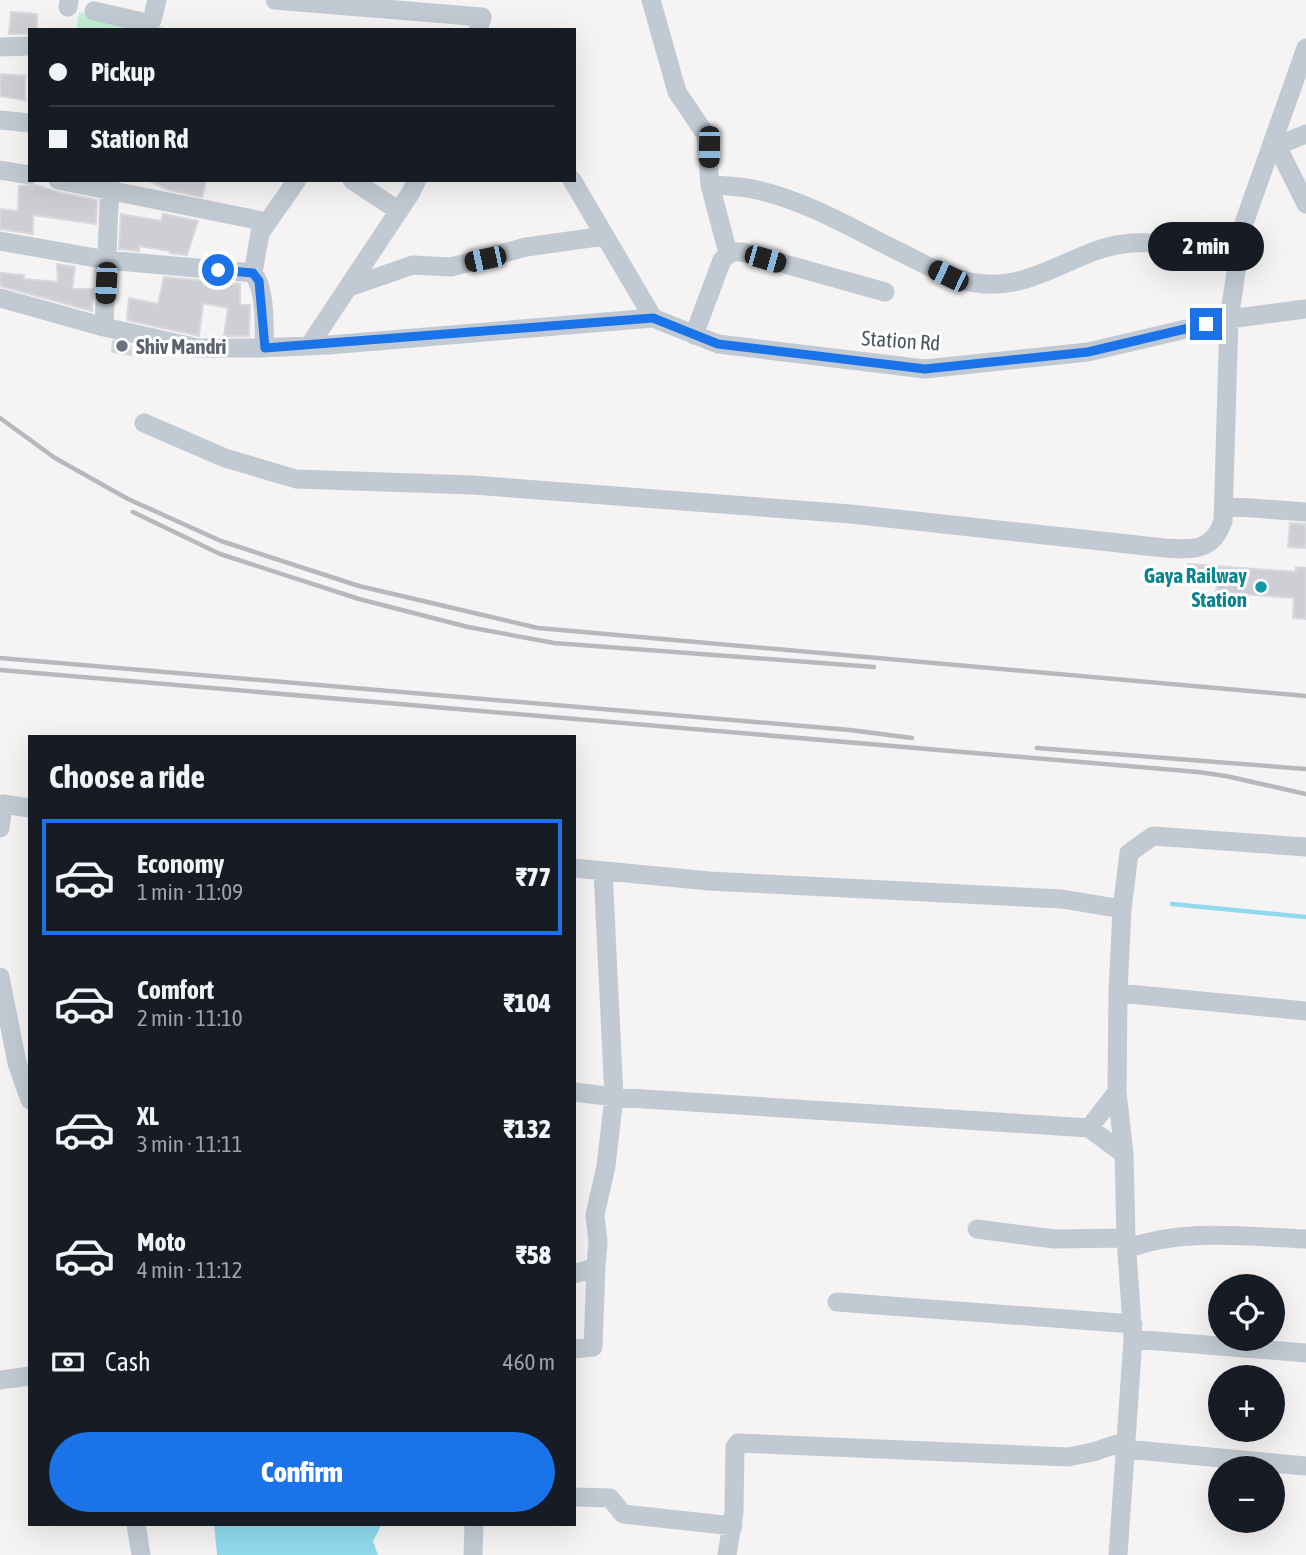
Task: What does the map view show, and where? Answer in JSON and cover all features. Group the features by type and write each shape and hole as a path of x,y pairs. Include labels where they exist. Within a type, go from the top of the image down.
{"street":[{"path":"94,11 159,25 156,0"},
{"path":"275,0 481,19"},
{"path":"651,0 677,92 706,135 710,185 727,253 694,335"},
{"path":"0,47 28,46"},
{"path":"144,423 225,458 296,479 473,485 851,514 1189,550 1208,544 1218,535 1224,506 1229,319 1243,226 1274,147 1306,48"},
{"path":"0,120 28,123"},
{"path":"1274,147 1306,134"},
{"path":"1274,147 1306,204"},
{"path":"0,170 28,175"},
{"path":"79,182 110,185 267,222"},
{"path":"265,348 261,293 259,281 253,273 260,233 297,182"},
{"path":"355,182 399,211"},
{"path":"309,346 399,211 415,182"},
{"path":"0,298 104,327 198,348 309,346 653,318 573,182"},
{"path":"104,327 110,185"},
{"path":"710,185 741,187 778,195 948,276 977,284 1002,284 1042,275 1109,247 1124,244 1166,244 1239,257"},
{"path":"349,287 413,265 451,267 526,247 605,236"},
{"path":"0,241 107,260 253,273"},
{"path":"727,253 742,252 885,292"},
{"name":"Station Rd","path":"653,318 718,344 925,369 1088,352 1229,319 1306,309"},
{"path":"1224,506 1306,512"},
{"path":"0,828 1,804 28,807"},
{"path":"1118,1555 1133,1331 1124,1154 1117,1093 1122,909 1129,853 1153,836 1306,847"},
{"path":"576,868 709,881 1062,900 1122,909"},
{"path":"576,1349 593,1347 598,1242 596,1215 606,1166 614,1097 603,871"},
{"path":"0,977 17,1063 28,1094"},
{"path":"1118,993 1306,1011"},
{"path":"576,1092 1088,1128 1124,1154"},
{"path":"1088,1128 1117,1093"},
{"path":"977,1229 1054,1239 1128,1243 1171,1237 1306,1239"},
{"path":"576,1273 596,1267"},
{"path":"837,1302 1133,1331 1306,1353"},
{"path":"0,1380 28,1376"},
{"path":"727,1555 733,1526 735,1447 740,1442 1068,1457 1126,1445 1306,1466"},
{"path":"576,1497 610,1498 623,1514 733,1526"},
{"path":"136,1526 141,1555"},
{"path":"473,1555 474,1526"}],"green space":[{"path":"79,12 142,27 150,24 164,27 164,28 76,28"}],"water":[{"path":"214,1526 381,1526 373,1541 378,1555 217,1555"}],"building":[{"path":"11,12 37,14 37,28 28,28 28,34 9,34"},
{"path":"0,74 25,76 25,100 0,96"},
{"path":"151,182 206,182 202,197 169,190"},
{"path":"36,185 97,200 96,224 33,215 33,234 0,229 0,209 18,211 19,186"},
{"path":"121,214 161,221 163,214 198,221 187,255 139,246 139,251 119,249"},
{"path":"57,264 75,267 72,289 93,289 92,311 0,286 0,273 24,275 24,279 58,282"},
{"path":"164,277 240,284 240,305 250,305 249,336 224,336 228,308 203,303 199,336 127,320 129,298 158,304"},
{"name":"Shiv Mandri","path":"113,341 131,346 131,355 112,352"},
{"name":"Gaya Railway Station","path":"1290,523 1306,524 1306,548 1288,547"},
{"name":"Gaya Railway Station","path":"1188,564 1296,572 1296,567 1306,568 1306,619 1293,618 1294,598 1216,592 1217,582 1186,580"}],"waterway":[{"path":"1172,904 1306,917"}],"railway":[{"path":"0,418 55,458 128,499 221,541 359,586 538,628 1306,696"},
{"path":"133,512 220,554 359,599 468,627 554,643 874,667"},
{"path":"0,658 850,730 912,738"},
{"path":"0,670 1198,772 1306,794"},
{"path":"1037,748 1306,769"}],"place":[{"name":"Shiv Mandri","path":"122,346"},
{"name":"Gaya Railway Station","path":"1261,587"}],"route":[{"path":"218,270 253,273 259,281 265,348 653,318 718,344 925,369 1088,352 1206,324"}]}
